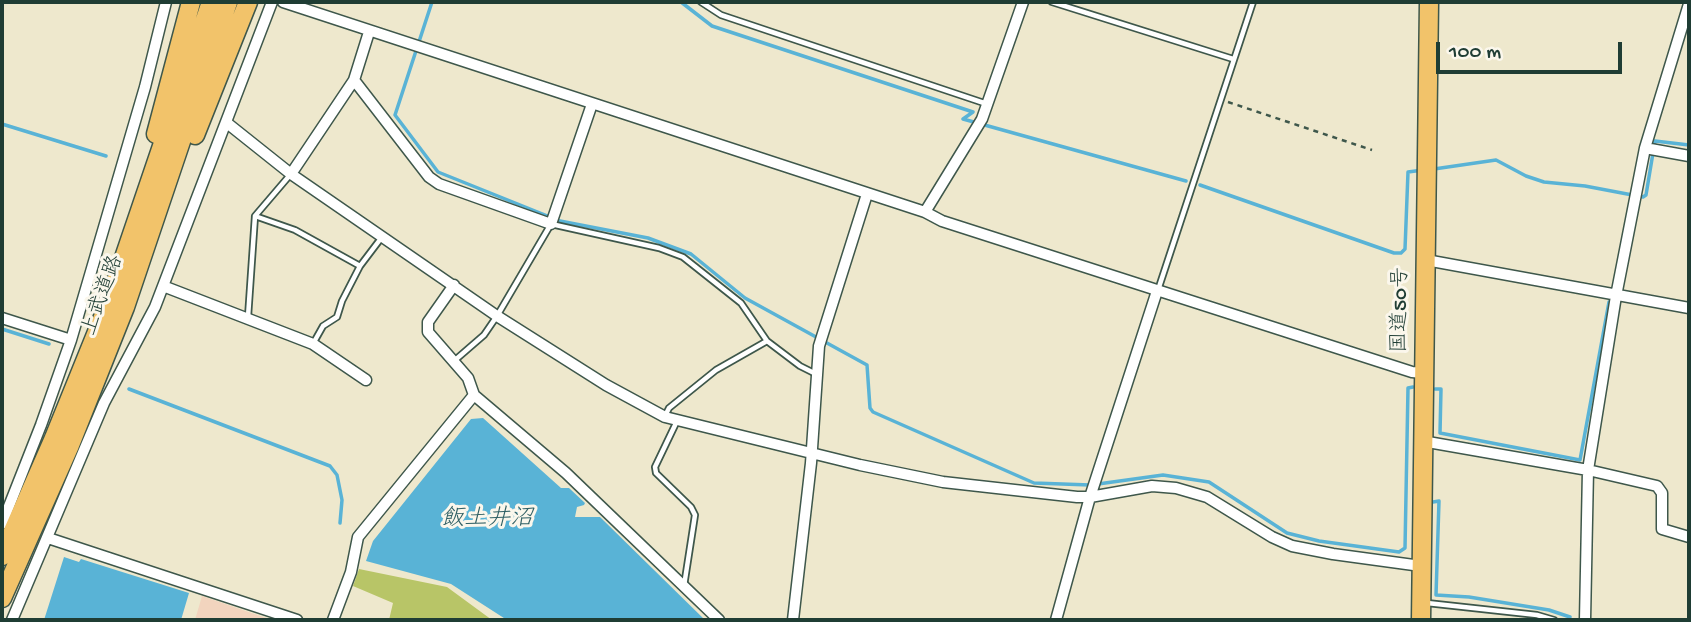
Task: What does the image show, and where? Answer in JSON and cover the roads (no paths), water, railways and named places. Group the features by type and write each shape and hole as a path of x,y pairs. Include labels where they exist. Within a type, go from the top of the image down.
{"highway":[{"path":"149,183 158,120 191,2"},
{"name":"上武道路","path":"3,551 54,438 108,305 211,2"},
{"name":"上武道路","path":"2,598 70,445 134,281 228,2"},
{"path":"134,281 248,2"},
{"name":"国道50号","path":"1421,611 1429,2"}],"street":[{"path":"2,524 71,340 145,87 166,2"},
{"path":"12,620 104,404 155,307 272,2"},
{"path":"283,2 925,212 942,221 1157,291 1412,372 1423,373"},
{"path":"925,212 988,105 1023,2"},
{"path":"1585,620 1588,470 1616,296 1645,148 1686,4"},
{"path":"291,174 354,80 369,32"},
{"path":"354,80 429,177 439,184 551,225 592,104"},
{"path":"227,123 291,174 497,316 606,385 665,417 943,482 1090,497 1152,486 1176,488 1207,497 1272,537 1292,546 1421,566"},
{"path":"1645,148 1689,156"},
{"path":"793,620 811,452 816,374 823,333 867,194"},
{"path":"1426,260 1689,308"},
{"path":"454,285 428,322 428,332 468,378 474,395 566,473 719,620"},
{"path":"163,286 313,344 366,380"},
{"path":"1056,620 1090,497 1157,291"},
{"path":"2,318 71,340"},
{"path":"333,620 351,572 358,537 474,395"},
{"path":"1422,442 1588,470 1657,486 1662,493 1662,529 1689,537"},
{"path":"48,538 297,620"}],"lane":[{"path":"701,2 721,15 988,105"},
{"path":"1052,2 1233,59"},
{"path":"1157,291 1253,2"},
{"path":"248,318 255,216 291,174"},
{"path":"255,216 295,230 360,266"},
{"path":"454,361 484,335 551,225 659,248 683,257 741,303 767,341 800,366 816,374"},
{"path":"313,344 323,326 337,317 360,266 382,236"},
{"path":"665,417 668,408 716,370 767,341"},
{"path":"678,420 655,467 656,474 691,507 695,515 684,587"},
{"path":"1421,611 1537,615 1554,620"}],"water":[{"name":"飯土井沼","path":"483,418 561,488 569,488 585,503 577,507 575,517 600,517 705,620 507,620 451,584 366,561 373,541 471,419"},
{"path":"64,557 79,562 81,559 189,593 181,620 44,620"}],"waterway":[{"path":"432,2 395,115 438,172 560,221 648,238 691,254 745,298 867,365 870,408 873,412 1034,483 1090,485"},
{"path":"681,2 712,26 973,112 963,119 1186,181"},
{"path":"2,124 106,156"},
{"path":"1434,169 1496,160 1544,182 1585,186 1643,197 1646,195 1655,141 1689,145"},
{"path":"1200,185 1394,253 1401,253 1405,249 1408,172 1423,170"},
{"path":"1435,389 1441,389 1440,433 1580,460 1609,302"},
{"path":"2,329 49,344"},
{"path":"1098,484 1163,475 1209,482 1287,533 1319,541 1399,552 1405,548 1408,388 1413,387"},
{"path":"129,389 330,466 337,475 342,500 340,523"},
{"path":"1433,502 1439,501 1436,595 1469,597 1549,610 1570,617"}]}
